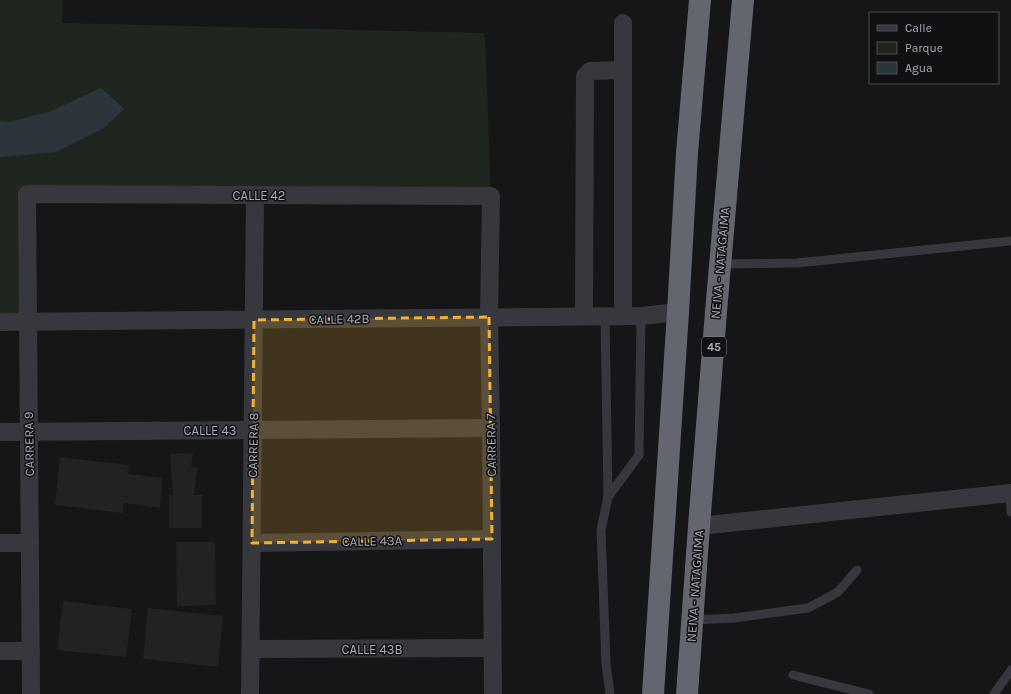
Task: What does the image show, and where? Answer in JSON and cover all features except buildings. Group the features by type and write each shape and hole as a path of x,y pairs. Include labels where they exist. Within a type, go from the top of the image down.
{"highway":[{"path":"652,694 678,312 687,153 700,0"},
{"name":"NEIVA - NATAGAIMA","path":"687,694 720,264 743,0"}],"street":[{"path":"623,23 623,316"},
{"path":"584,316 585,76 590,71 623,70"},
{"name":"CALLE 42","path":"27,194 491,196"},
{"name":"CARRERA 9","path":"27,194 31,694"},
{"name":"CARRERA 8","path":"250,694 255,196"},
{"name":"CARRERA 7","path":"491,196 489,318 493,694"},
{"name":"CALLE 42B","path":"0,322 641,316 678,312"},
{"name":"CALLE 43","path":"0,432 491,428"},
{"path":"699,526 1011,493"},
{"name":"CALLE 43A","path":"252,543 492,539"},
{"path":"0,543 30,543"},
{"name":"CALLE 43B","path":"251,649 492,648"},
{"path":"0,651 31,651"}],"lane":[{"path":"720,264 797,263 1011,241"},
{"path":"605,316 608,497 601,530 606,664 610,694"},
{"path":"608,497 639,455 641,316"},
{"path":"1011,493 1011,512"},
{"path":"693,620 734,618 808,608 838,592 857,570"},
{"path":"994,694 1011,670"},
{"path":"793,675 869,694"}],"highlighted area":[{"path":"489,317 492,539 252,543 254,320"}],"shaded area":[{"path":"193,453 191,467 197,468 194,495 202,495 202,528 169,528 169,495 173,495 170,454"},
{"path":"60,457 129,465 128,474 163,478 160,508 124,503 123,513 55,505"},
{"path":"176,542 215,542 216,605 177,606"},
{"path":"63,601 132,609 126,657 57,650"},
{"path":"148,608 223,616 218,667 143,659"}],"green space":[{"path":"0,0 63,0 62,23 485,33 491,196 27,194 28,322 0,322"}],"water":[{"path":"101,88 124,109 104,128 56,152 0,157 0,121 9,122 49,112"}]}
